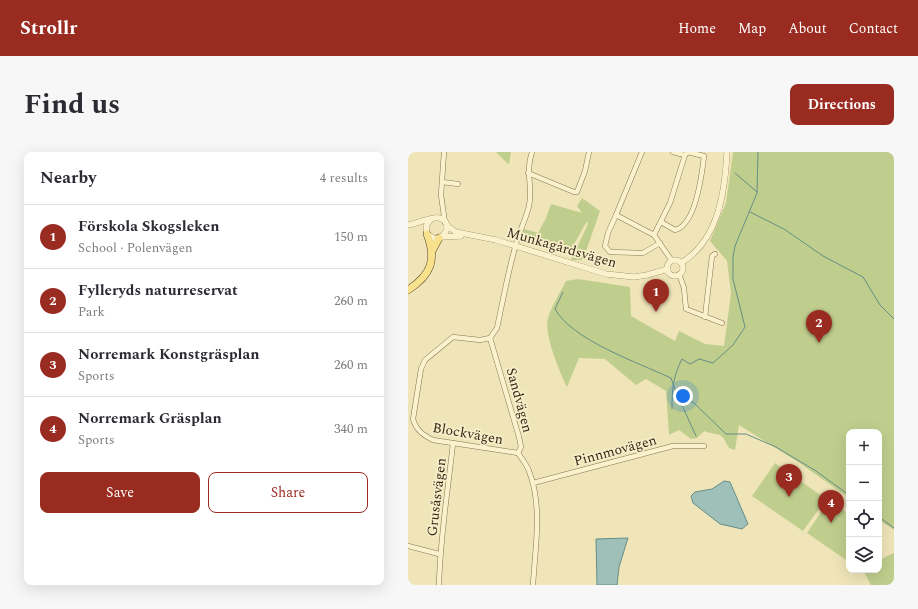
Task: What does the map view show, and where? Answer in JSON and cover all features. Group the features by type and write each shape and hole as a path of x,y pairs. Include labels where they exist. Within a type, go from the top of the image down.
{"main road":[{"path":"408,290 422,278 430,266 432,252 427,233"},
{"path":"432,252 441,238"},
{"path":"408,284 422,278"}],"street":[{"path":"427,233 427,224 440,212 444,152"},
{"path":"490,338 497,328 515,246 529,208 530,190 528,163 532,152"},
{"path":"528,173 574,192 578,192 589,152"},
{"path":"642,152 606,240 605,246 610,252 643,253 660,244"},
{"path":"661,222 676,230 679,230 687,220 694,206 700,186 704,156 688,152 685,155 673,152"},
{"path":"681,263 700,245 718,213 724,190 727,152"},
{"path":"654,235 676,189 685,155"},
{"path":"442,182 458,184"},
{"path":"415,224 433,238 441,238 446,232 446,224 441,204"},
{"path":"616,215 654,235 672,261"},
{"path":"408,225 433,218 442,219 446,224"},
{"name":"Munkagårdsvägen","path":"446,224 456,232 515,246 606,274 622,276 647,275 668,269"},
{"name":"Munkagårdsvägen","path":"441,238 472,235"},
{"path":"705,317 712,256 715,254"},
{"path":"672,261 678,260 681,263 683,269 679,274"},
{"path":"672,261 668,269 671,274 679,274"},
{"path":"679,274 684,288 686,309 722,323"},
{"name":"Blockvägen","path":"490,338 480,340 453,337 426,360 421,369 414,419 415,426 424,436 433,440 518,453"},
{"name":"Sandvägen","path":"490,338 519,437 521,447 518,453 529,470 533,484 537,516 533,585"},
{"name":"Grusåsvägen","path":"439,585 439,554 447,509 453,443"},
{"name":"Pinnmovägen","path":"533,484 673,446 704,446"},
{"name":"Grusåsvägen","path":"408,546 439,554"}],"green space":[{"path":"496,152 511,152 509,164 507,163"},
{"path":"733,152 894,152 894,530 882,522 882,429 846,429 846,496 798,462 739,425 735,450 729,448 722,436 704,431 697,438 691,439 679,430 669,435 666,391 646,379 636,385 605,359 579,358 567,387 553,352 547,324 554,304 566,281 578,279 630,287 631,316 675,341 679,331 705,344 724,346 731,293 727,261 710,241 726,203"},
{"path":"582,198 600,211 583,260 571,260 588,224 587,221 568,255 520,241 524,229 538,233 551,204 582,213 577,206"},
{"path":"775,463 826,499 803,531 752,496"},
{"path":"829,500 846,512 846,560 807,533"},
{"path":"894,553 894,585 871,585 865,573 882,573 882,559"}],"water":[{"path":"724,481 730,482 748,524 742,529 720,524 693,503 691,496 695,492 712,489"},
{"path":"628,538 619,567 617,585 597,585 596,539"}],"waterway":[{"path":"672,409 674,383 682,359 690,364 699,359 713,363 733,345 745,327 733,279 733,257 735,246 757,193 758,152"},
{"path":"735,173 757,192"},
{"path":"750,212 784,229 823,256 863,277 880,305 894,319"},
{"path":"563,292 555,309 576,331 607,350 671,378 680,403 693,402 726,434 746,434 776,447 816,471 846,493"},
{"path":"681,403 696,436"},
{"path":"882,519 894,528"}],"place":[{"name":"Förskola Skogsleken","path":"656,312"},
{"name":"Fylleryds naturreservat","path":"819,343"},
{"name":"Norremark Konstgräsplan","path":"789,497"},
{"name":"Norremark Gräsplan","path":"831,523"}]}
